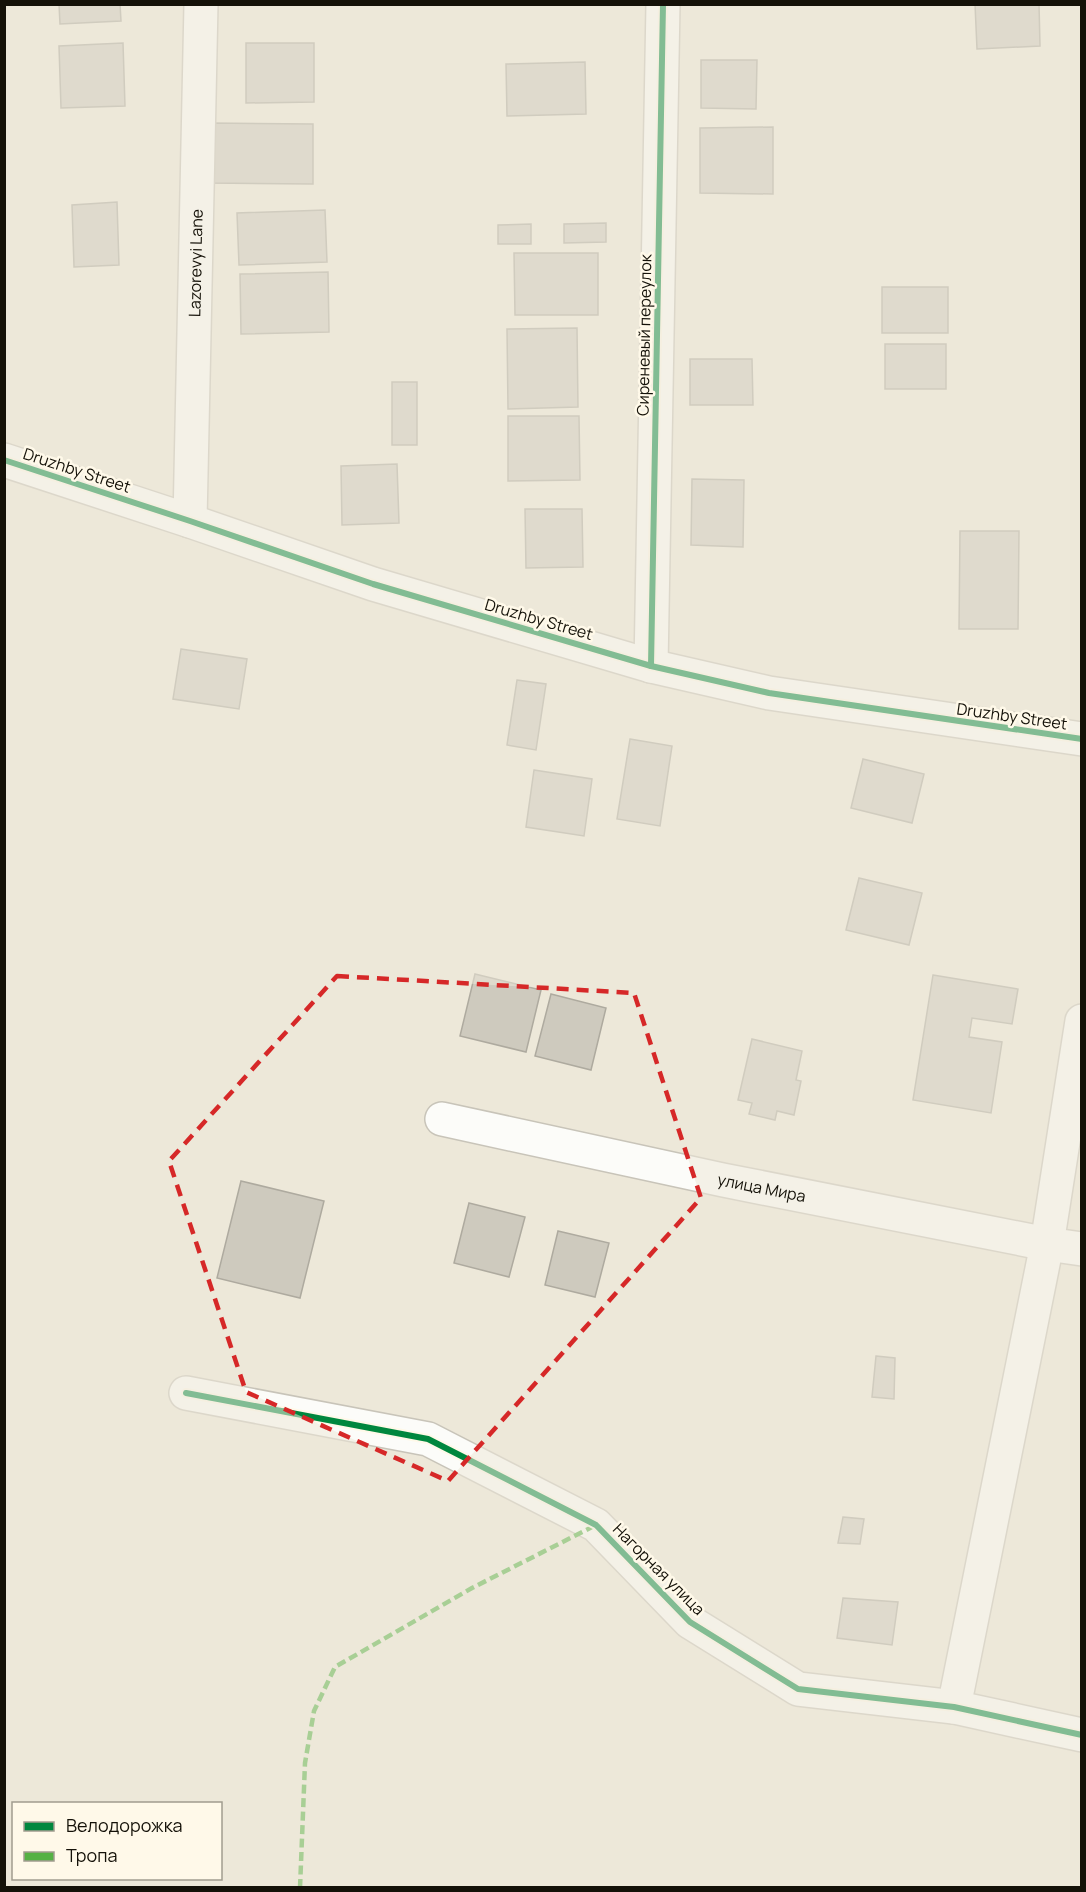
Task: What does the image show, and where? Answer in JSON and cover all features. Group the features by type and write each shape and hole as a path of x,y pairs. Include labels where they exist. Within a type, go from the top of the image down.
{"street":[{"name":"Lazorevyi Lane","path":"190,521 201,4"},
{"name":"Сиреневый переулок","path":"651,666 663,4"},
{"name":"Druzhby Street","path":"4,460 373,584 651,666 769,693 1082,739"},
{"path":"954,1707 1047,1244 1082,1021"},
{"name":"улица Мира","path":"442,1119 723,1180 1082,1249"},
{"name":"Нагорная улица","path":"186,1393 428,1439 596,1525 690,1622 798,1689 954,1707 1082,1735"}],"highlighted area":[{"path":"337,976 634,993 701,1198 448,1481 246,1392 169,1161"}],"building":[{"path":"59,4 120,4 121,21 60,24"},
{"path":"975,4 1039,4 1040,46 977,49"},
{"path":"123,43 125,106 61,108 59,46"},
{"path":"246,43 314,43 314,102 246,103"},
{"path":"701,60 757,60 756,109 701,108"},
{"path":"585,62 586,114 507,116 506,64"},
{"path":"210,123 313,124 313,184 209,183"},
{"path":"773,127 773,194 700,193 700,128"},
{"path":"117,202 119,265 74,267 72,205"},
{"path":"325,210 327,262 239,265 237,213"},
{"path":"606,223 606,242 564,243 564,224"},
{"path":"531,224 531,244 498,244 498,225"},
{"path":"514,253 598,253 598,315 515,315"},
{"path":"328,272 329,332 241,334 240,274"},
{"path":"882,287 948,287 948,333 882,333"},
{"path":"577,328 578,407 508,409 507,329"},
{"path":"885,344 946,344 946,389 885,389"},
{"path":"690,359 752,359 753,405 690,405"},
{"path":"392,382 417,382 417,445 392,445"},
{"path":"508,416 579,416 580,480 508,481"},
{"path":"397,464 399,523 342,525 341,466"},
{"path":"692,479 744,480 743,547 691,545"},
{"path":"525,509 582,509 583,567 526,568"},
{"path":"960,531 1019,531 1018,629 959,629"},
{"path":"181,649 247,659 239,709 173,699"},
{"path":"517,680 546,684 536,750 507,745"},
{"path":"630,739 672,746 660,826 617,819"},
{"path":"863,759 924,774 912,823 851,808"},
{"path":"534,770 592,779 584,836 526,827"},
{"path":"859,878 922,893 909,945 846,930"},
{"path":"475,974 541,990 526,1052 460,1036"},
{"path":"933,975 1018,989 1012,1024 972,1018 969,1037 1002,1042 991,1113 913,1100"},
{"path":"551,994 606,1008 591,1070 535,1056"},
{"path":"752,1039 802,1051 796,1080 801,1081 794,1115 777,1111 775,1120 749,1114 752,1103 738,1100"},
{"path":"241,1181 324,1201 300,1298 217,1278"},
{"path":"469,1203 525,1217 509,1277 454,1263"},
{"path":"558,1231 609,1243 595,1297 545,1285"},
{"path":"876,1356 895,1358 894,1399 872,1397"},
{"path":"843,1517 864,1519 860,1544 838,1543"},
{"path":"843,1598 898,1602 892,1645 837,1638"}],"marked path":[{"path":"300,1888 305,1763 314,1711 335,1667 472,1588 596,1525"}],"cycle path":[{"path":"651,666 663,4"},
{"path":"4,460 373,584 651,666 769,693 1082,739"},
{"path":"186,1393 428,1439 596,1525 690,1622 798,1689 954,1707 1082,1735"}]}
